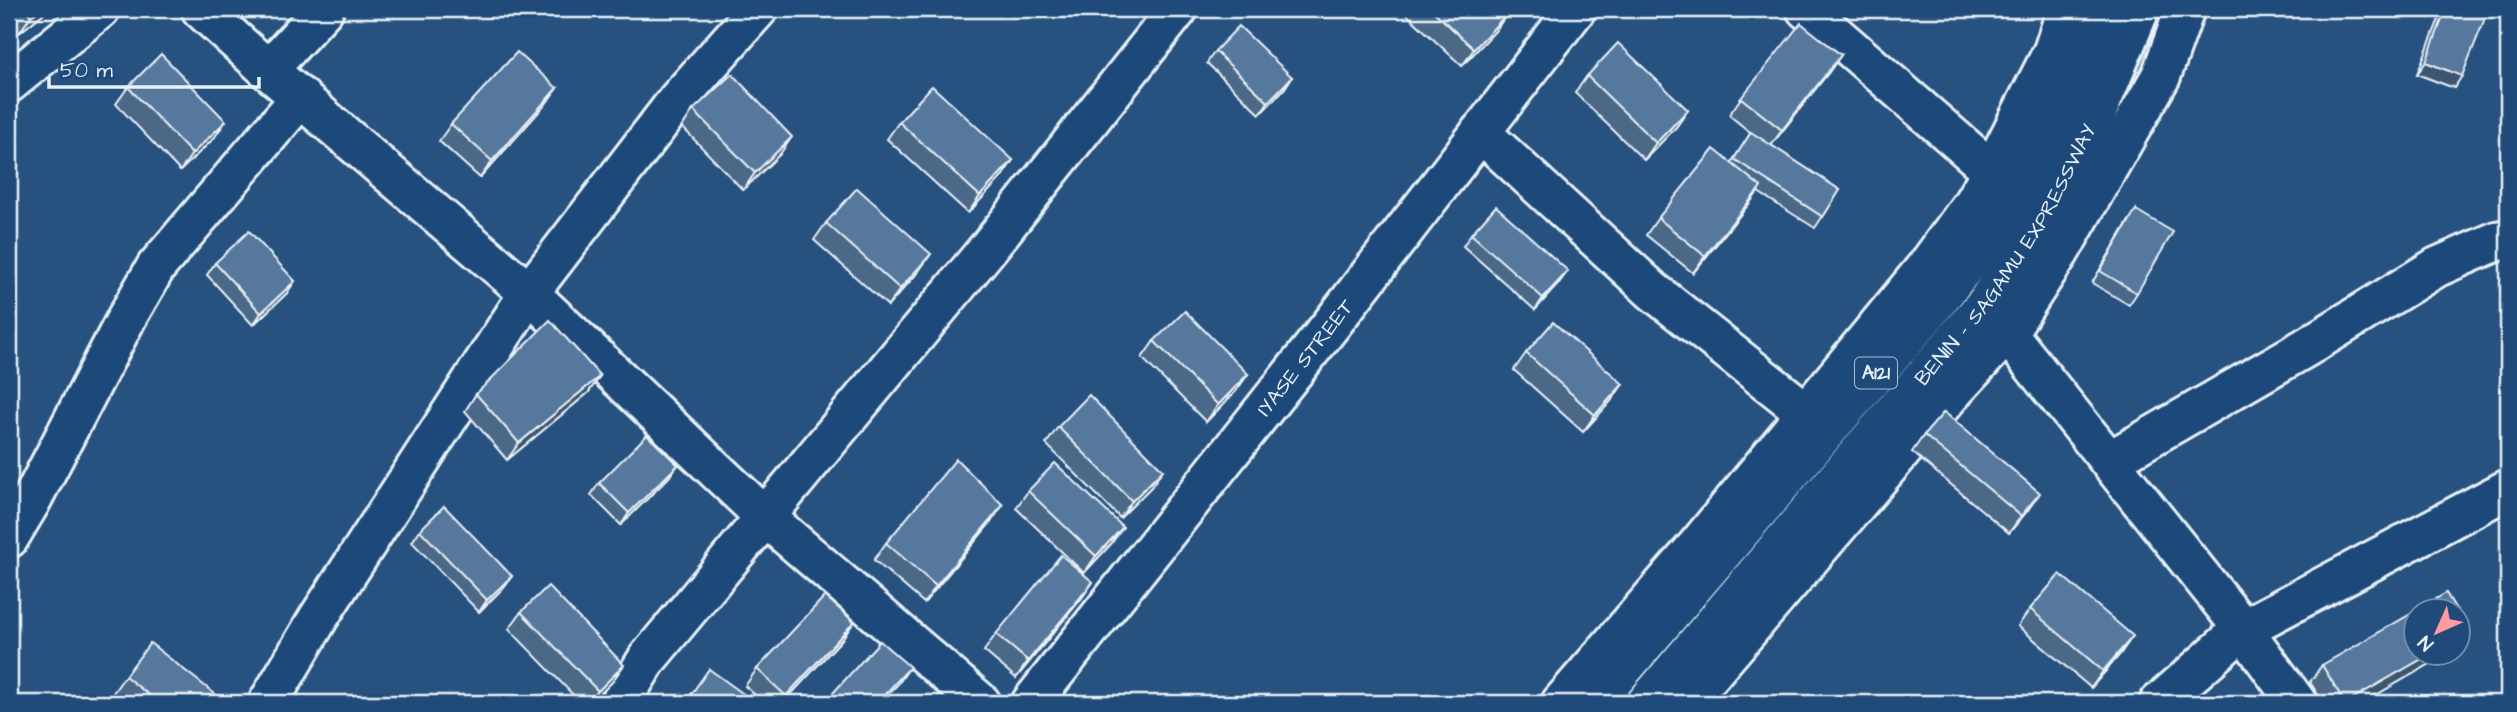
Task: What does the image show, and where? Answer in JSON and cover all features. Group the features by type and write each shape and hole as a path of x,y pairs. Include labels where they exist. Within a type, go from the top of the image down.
{"main road":[{"path":"9,83 100,9"},
{"path":"201,9 268,70 529,293 764,516 981,703"},
{"path":"268,70 324,9"},
{"path":"268,703 319,617 529,293 678,99 758,9"},
{"path":"620,703 648,658 989,247 1178,9"},
{"name":"IYASE STREET","path":"1031,703 1334,321 1576,9"},
{"path":"1806,9 1992,171"},
{"path":"1561,703 1697,546 1930,262 1992,171 2053,51 2067,9"},
{"name":"A121","path":"1594,703 1926,315 1992,233 2049,137 2105,9"},
{"name":"BENIN - SAGAMU EXPRESSWAY","path":"1646,703 1986,303 2043,218 2097,113 2140,9"},
{"path":"1686,703 2007,333 2059,253 2161,76 2185,9"},
{"path":"9,538 156,267 301,97"},
{"path":"1480,132 1653,291 1807,412"},
{"path":"2109,461 2305,348 2437,267 2497,241 2508,239"},
{"path":"2007,333 2243,629 2297,703"},
{"path":"2159,703 2243,629 2508,489"}],"building":[{"path":"25,9 41,9 31,16"},
{"path":"1431,9 1501,9 1507,14 1474,49"},
{"path":"2446,9 2476,9 2487,13 2462,76 2426,62"},
{"path":"1801,23 1841,55 1782,130 1741,98"},
{"path":"1239,26 1292,77 1268,102 1215,51"},
{"path":"1618,43 1688,110 1656,143 1587,76"},
{"path":"517,52 557,88 492,161 451,124"},
{"path":"161,54 226,121 192,154 128,87"},
{"path":"732,74 792,137 755,173 693,110"},
{"path":"932,86 1013,160 980,196 899,122"},
{"path":"1751,132 1840,190 1823,217 1734,159"},
{"path":"1714,149 1761,187 1705,256 1658,218"},
{"path":"857,188 931,254 900,289 826,223"},
{"path":"1496,206 1568,271 1543,298 1471,234"},
{"path":"2136,210 2173,232 2137,293 2100,271"},
{"path":"249,231 295,281 261,313 215,263"},
{"path":"1185,311 1248,374 1218,405 1154,341"},
{"path":"550,320 600,376 519,443 476,394"},
{"path":"1553,322 1623,384 1595,415 1526,353"},
{"path":"1089,395 1163,470 1132,501 1058,427"},
{"path":"1944,412 2040,493 2021,516 1924,435"},
{"path":"647,435 678,465 629,513 599,483"},
{"path":"956,459 1003,505 936,586 886,543"},
{"path":"1055,463 1123,527 1096,556 1028,491"},
{"path":"444,506 512,576 487,600 420,530"},
{"path":"1061,555 1093,582 1028,661 996,634"},
{"path":"2060,574 2133,636 2103,671 2030,609"},
{"path":"548,586 624,665 598,691 521,612"},
{"path":"825,596 854,622 786,696 757,669"},
{"path":"2402,619 2402,666 2409,666 2345,703 2322,665"},
{"path":"880,641 910,667 877,703 824,703"},
{"path":"150,643 224,701 223,703 159,703 125,676"},
{"path":"709,669 756,703 685,703"}]}
